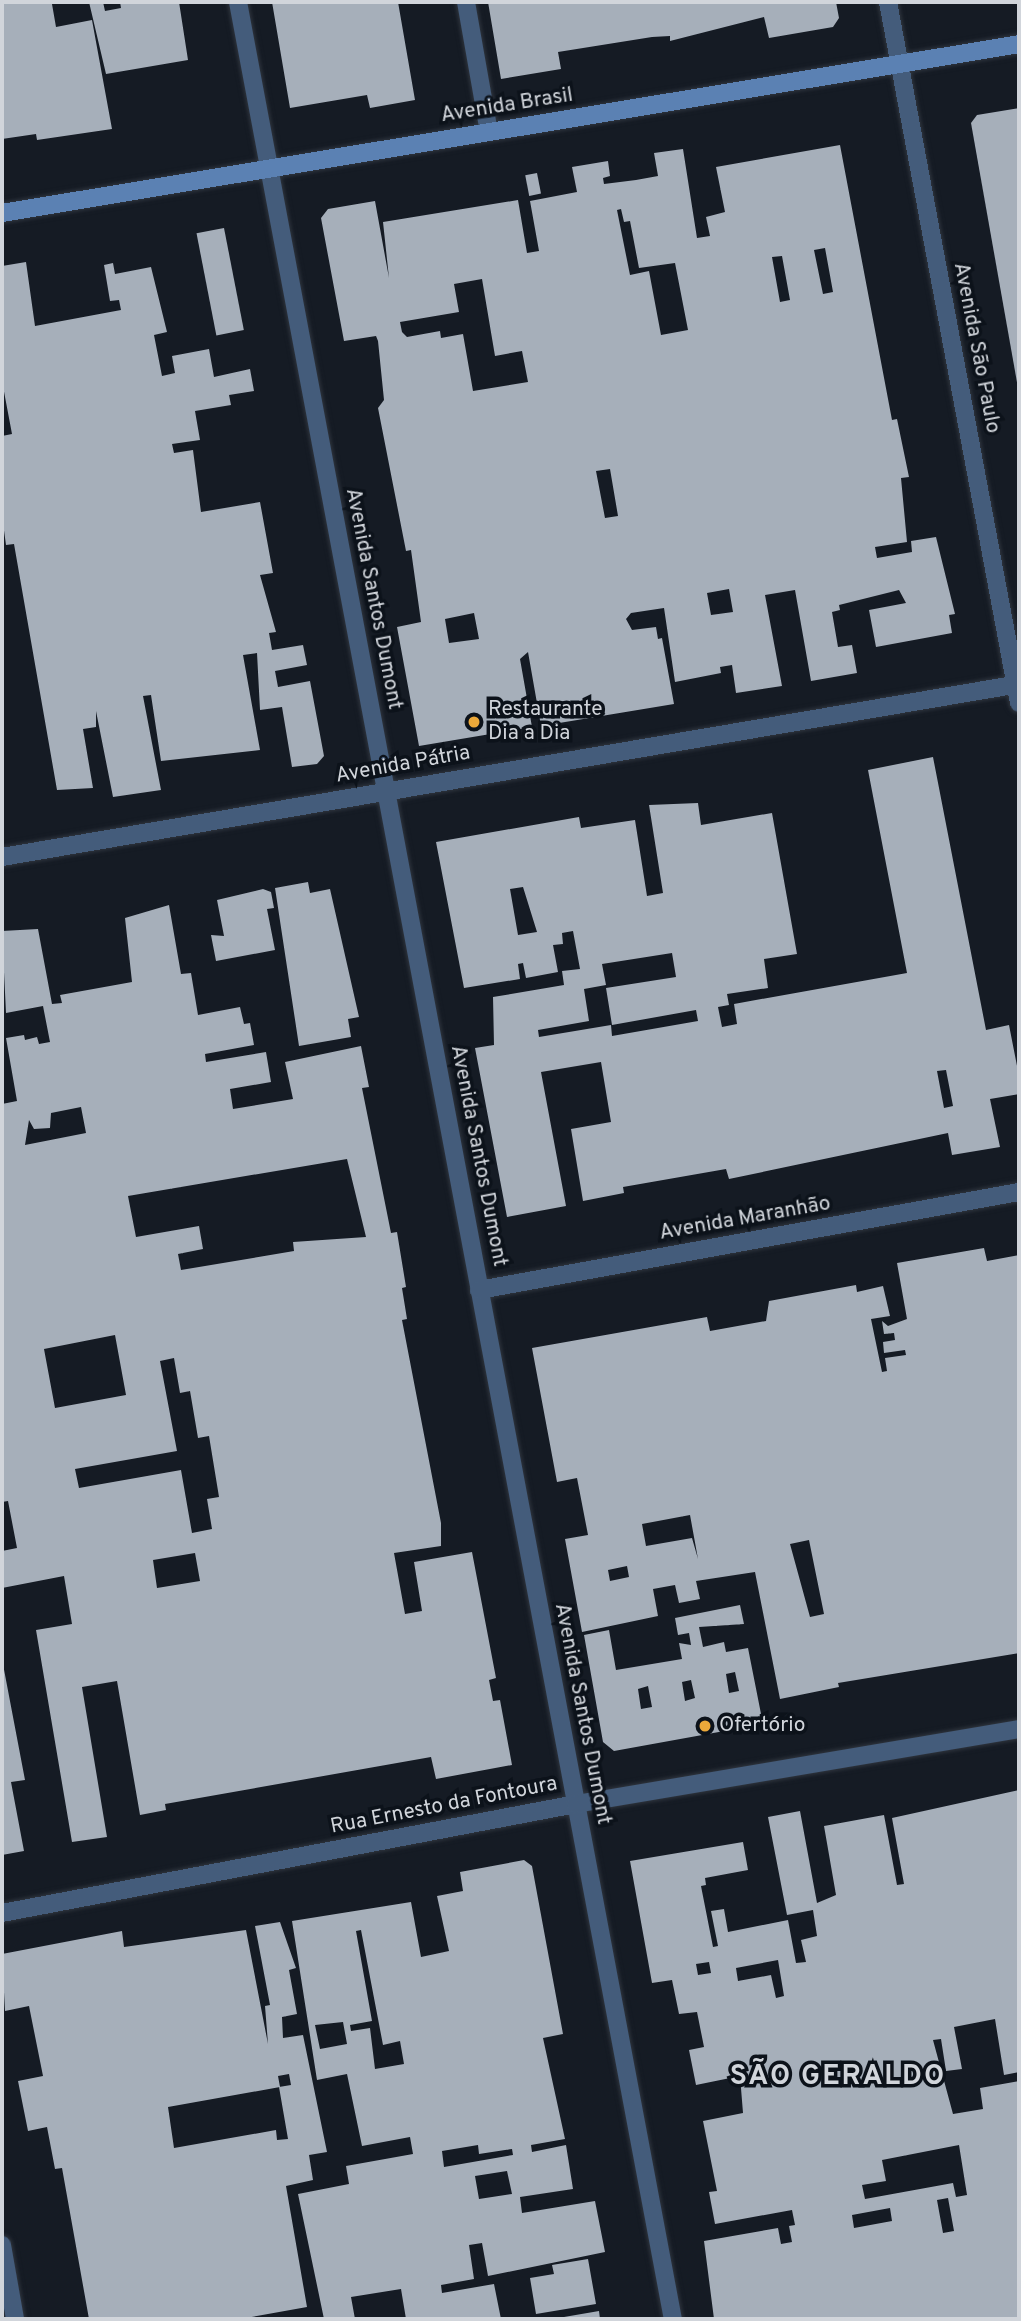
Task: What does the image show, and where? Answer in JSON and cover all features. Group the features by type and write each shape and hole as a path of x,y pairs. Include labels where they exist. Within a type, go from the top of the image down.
{"main road":[{"name":"Avenida Brasil","path":"2,213 1019,44"}],"street":[{"name":"Avenida Santos Dumont","path":"238,2 673,2319"},
{"path":"466,2 489,132"},
{"name":"Avenida São Paulo","path":"888,2 1019,703"},
{"name":"Avenida Pátria","path":"2,857 1017,684"},
{"name":"Avenida Maranhão","path":"480,1290 1019,1192"},
{"name":"Rua Ernesto da Fontoura","path":"2,1913 576,1804 1019,1729"},
{"path":"2,2245 15,2319"}],"building":[{"path":"2,2 57,2 52,4 56,27 92,20 112,129 37,140 36,134 2,139"},
{"path":"89,2 103,2 105,11 121,8 120,2 179,2 188,60 106,74"},
{"path":"272,2 398,2 415,100 370,108 367,95 290,108"},
{"path":"488,2 836,2 839,18 833,27 769,38 764,17 670,41 670,36 652,37 558,52 561,69 501,79"},
{"path":"1019,108 1018,388 971,123 977,115"},
{"path":"840,145 892,420 897,419 909,477 901,478 907,542 875,547 877,558 912,552 911,541 936,537 955,614 949,615 952,633 876,647 869,610 906,603 899,590 839,605 840,610 832,612 838,647 852,645 857,673 811,681 795,590 765,595 782,686 736,693 732,665 720,667 721,673 675,682 664,608 631,613 626,619 632,630 656,627 658,639 662,638 674,704 541,726 528,652 520,659 532,727 419,746 397,627 421,622 411,550 406,551 378,408 384,400 378,341 376,336 344,341 321,218 328,209 375,201 389,278 383,222 518,200 527,253 539,251 530,201 577,192 572,167 608,161 610,176 603,178 604,184 636,180 658,176 654,153 683,149 697,238 710,236 706,217 725,212 716,167","holes":["621,209 624,222 630,221 639,268 675,263 688,330 661,335 649,271 630,275 617,210","825,248 833,292 823,294 814,250","782,256 790,300 780,302 772,257","482,279 495,356 522,351 528,382 473,391 463,334 441,338 440,331 407,337 402,332 400,322 459,312 454,284","610,469 618,516 605,518 596,471","729,589 733,612 711,615 707,593","474,613 479,639 449,643 445,619"]},
{"path":"537,173 541,194 529,196 525,175"},
{"path":"224,228 244,330 216,335 197,233"},
{"path":"26,262 35,326 121,310 119,300 110,301 104,265 113,263 115,274 151,267 167,332 154,335 162,376 175,373 172,356 209,349 214,377 250,369 254,391 229,395 231,405 195,411 200,440 172,444 174,453 193,450 201,512 260,502 273,573 260,575 276,632 269,633 272,650 303,645 307,665 275,671 278,687 310,681 324,756 317,764 292,767 282,707 260,710 257,653 243,655 260,750 161,761 151,695 143,696 161,790 113,797 96,711 96,727 83,729 93,788 57,790 14,544 6,545 2,516 2,436 12,434 2,381 2,266"},
{"path":"933,757 986,1030 1009,1025 1019,1076 1019,1094 990,1099 1000,1147 952,1155 948,1133 729,1179 726,1169 623,1187 624,1193 583,1201 571,1129 611,1122 601,1062 541,1072 566,1206 507,1217 475,1048 494,1045 493,997 564,985 562,971 580,969 573,931 562,933 563,944 553,945 558,972 526,978 523,963 518,964 520,979 464,988 436,842 579,817 581,828 635,820 647,896 663,893 649,805 698,803 701,825 772,813 797,954 764,959 768,988 727,994 729,1005 718,1007 722,1027 737,1024 734,1004 907,973 868,770","holes":["523,887 537,932 518,935 510,889","672,953 676,977 606,988 612,1025 696,1010 698,1021 612,1036 611,1025 539,1037 538,1030 589,1021 584,989 606,985 602,964","946,1070 953,1106 944,1108 937,1071"]},
{"path":"308,882 310,893 330,889 359,1017 348,1019 351,1037 299,1046 275,888"},
{"path":"263,889 271,892 274,908 267,909 275,950 216,961 211,935 224,936 217,900"},
{"path":"169,905 181,974 191,973 198,1015 240,1007 244,1024 250,1023 254,1045 205,1054 206,1062 266,1052 271,1082 230,1089 233,1109 293,1099 285,1062 361,1046 369,1087 362,1088 391,1233 397,1232 406,1287 402,1288 407,1319 402,1320 441,1523 441,1546 394,1553 405,1614 422,1611 414,1562 472,1552 496,1678 489,1680 493,1701 500,1700 512,1765 436,1779 431,1757 165,1804 166,1810 140,1815 117,1681 82,1687 107,1837 72,1842 36,1630 72,1624 64,1576 2,1588 2,1551 17,1548 8,1501 2,1502 2,1104 17,1101 6,1038 24,1035 25,1040 37,1037 39,1044 50,1042 43,1006 6,1013 2,931 38,929 52,1004 62,1003 60,995 132,982 125,918","holes":["81,1107 86,1133 25,1145 29,1120 34,1129 50,1128 51,1113","347,1159 366,1237 293,1242 294,1251 181,1270 178,1254 203,1249 199,1226 136,1237 128,1196","115,1335 126,1395 55,1408 44,1349","174,1358 180,1393 190,1391 198,1438 209,1436 219,1497 207,1499 212,1529 192,1533 181,1470 79,1488 75,1469 177,1451 160,1361","195,1553 200,1581 157,1588 153,1560"]},
{"path":"984,1248 987,1261 1019,1255 1019,1653 838,1683 839,1687 780,1699 755,1572 696,1581 700,1599 679,1603 675,1585 653,1589 658,1616 582,1632 565,1539 588,1535 577,1478 557,1482 532,1348 707,1317 710,1331 766,1321 769,1301 856,1285 857,1292 883,1286 890,1316 871,1319 882,1372 887,1371 885,1358 906,1355 905,1350 884,1353 883,1342 895,1340 894,1333 884,1334 882,1321 888,1326 907,1319 897,1263","holes":["690,1515 698,1559 692,1538 646,1546 642,1524","809,1540 824,1614 810,1617 790,1544","627,1566 629,1577 610,1581 608,1570"]},
{"path":"740,1605 744,1624 699,1627 703,1647 724,1642 726,1652 748,1648 763,1724 614,1751 603,1742 584,1635 609,1630 616,1670 682,1659 679,1643 691,1645 689,1633 678,1635 675,1618","holes":["735,1672 739,1691 729,1693 726,1674","691,1680 695,1698 685,1701 682,1682","648,1686 652,1707 641,1709 638,1689"]},
{"path":"2,1659 25,1780 11,1782 24,1851 2,1855"},
{"path":"1019,1790 1019,2072 1004,2075 995,2019 954,2027 962,2069 946,2071 941,2039 933,2040 953,2114 983,2109 980,2088 1019,2081 1019,2319 714,2319 704,2241 778,2228 781,2244 792,2242 789,2226 795,2225 792,2210 715,2224 709,2192 717,2191 703,2121 743,2113 740,2076 696,2085 689,2050 704,2047 697,2012 679,2014 672,1980 652,1983 630,1861 743,1842 748,1870 705,1878 706,1885 701,1886 713,1947 718,1946 711,1911 724,1909 728,1932 788,1920 796,1963 806,1962 801,1940 817,1936 813,1910 787,1915 768,1817 800,1811 817,1903 836,1895 824,1826 884,1815 897,1885 904,1884 892,1818","holes":["778,1960 784,1996 776,1998 771,1975 738,1981 736,1968","709,1962 711,1973 698,1975 696,1964","959,2145 967,2195 956,2197 953,2183 865,2199 862,2185 886,2181 882,2160","948,2198 954,2231 943,2233 937,2200","890,2208 892,2221 854,2228 852,2215"]},
{"path":"524,1860 532,1866 563,2034 543,2038 565,2139 531,2145 532,2152 566,2145 573,2189 520,2197 522,2213 595,2201 605,2252 488,2276 482,2243 469,2245 474,2279 441,2285 442,2293 494,2284 501,2319 406,2319 401,2289 351,2297 355,2319 324,2319 298,2194 349,2184 346,2166 413,2154 410,2137 362,2146 347,2074 317,2080 292,1921 411,1902 421,1957 449,1951 437,1896 463,1891 460,1872","holes":["361,1930 383,2045 400,2041 404,2064 375,2069 370,2028 351,2031 350,2025 372,2021 356,1931","343,2022 347,2044 320,2049 315,2025","478,2145 479,2154 512,2149 513,2155 444,2167 442,2151","507,2171 512,2194 479,2199 475,2176"]},
{"path":"280,1922 296,1968 289,1970 297,2014 282,2017 283,2038 303,2035 327,2152 309,2155 313,2180 286,2186 307,2307 240,2319 89,2319 62,2168 55,2169 47,2127 28,2131 18,2081 43,2076 29,2006 5,2011 2,1954 122,1931 124,1947 246,1930 268,2044 265,2006 270,2005 255,1926","holes":["289,2074 291,2085 280,2087 278,2076","279,2087 288,2139 277,2140 276,2130 174,2148 168,2107"]},
{"path":"588,2259 596,2304 536,2314 530,2278 554,2274 552,2265"},
{"path":"599,2311 600,2319 564,2317"}],"place":[{"name":"Restaurante Dia a Dia","path":"474,722"},
{"name":"Ofertório","path":"705,1726"}],"district":[{"name":"SÃO GERALDO","path":"838,2077"}]}
